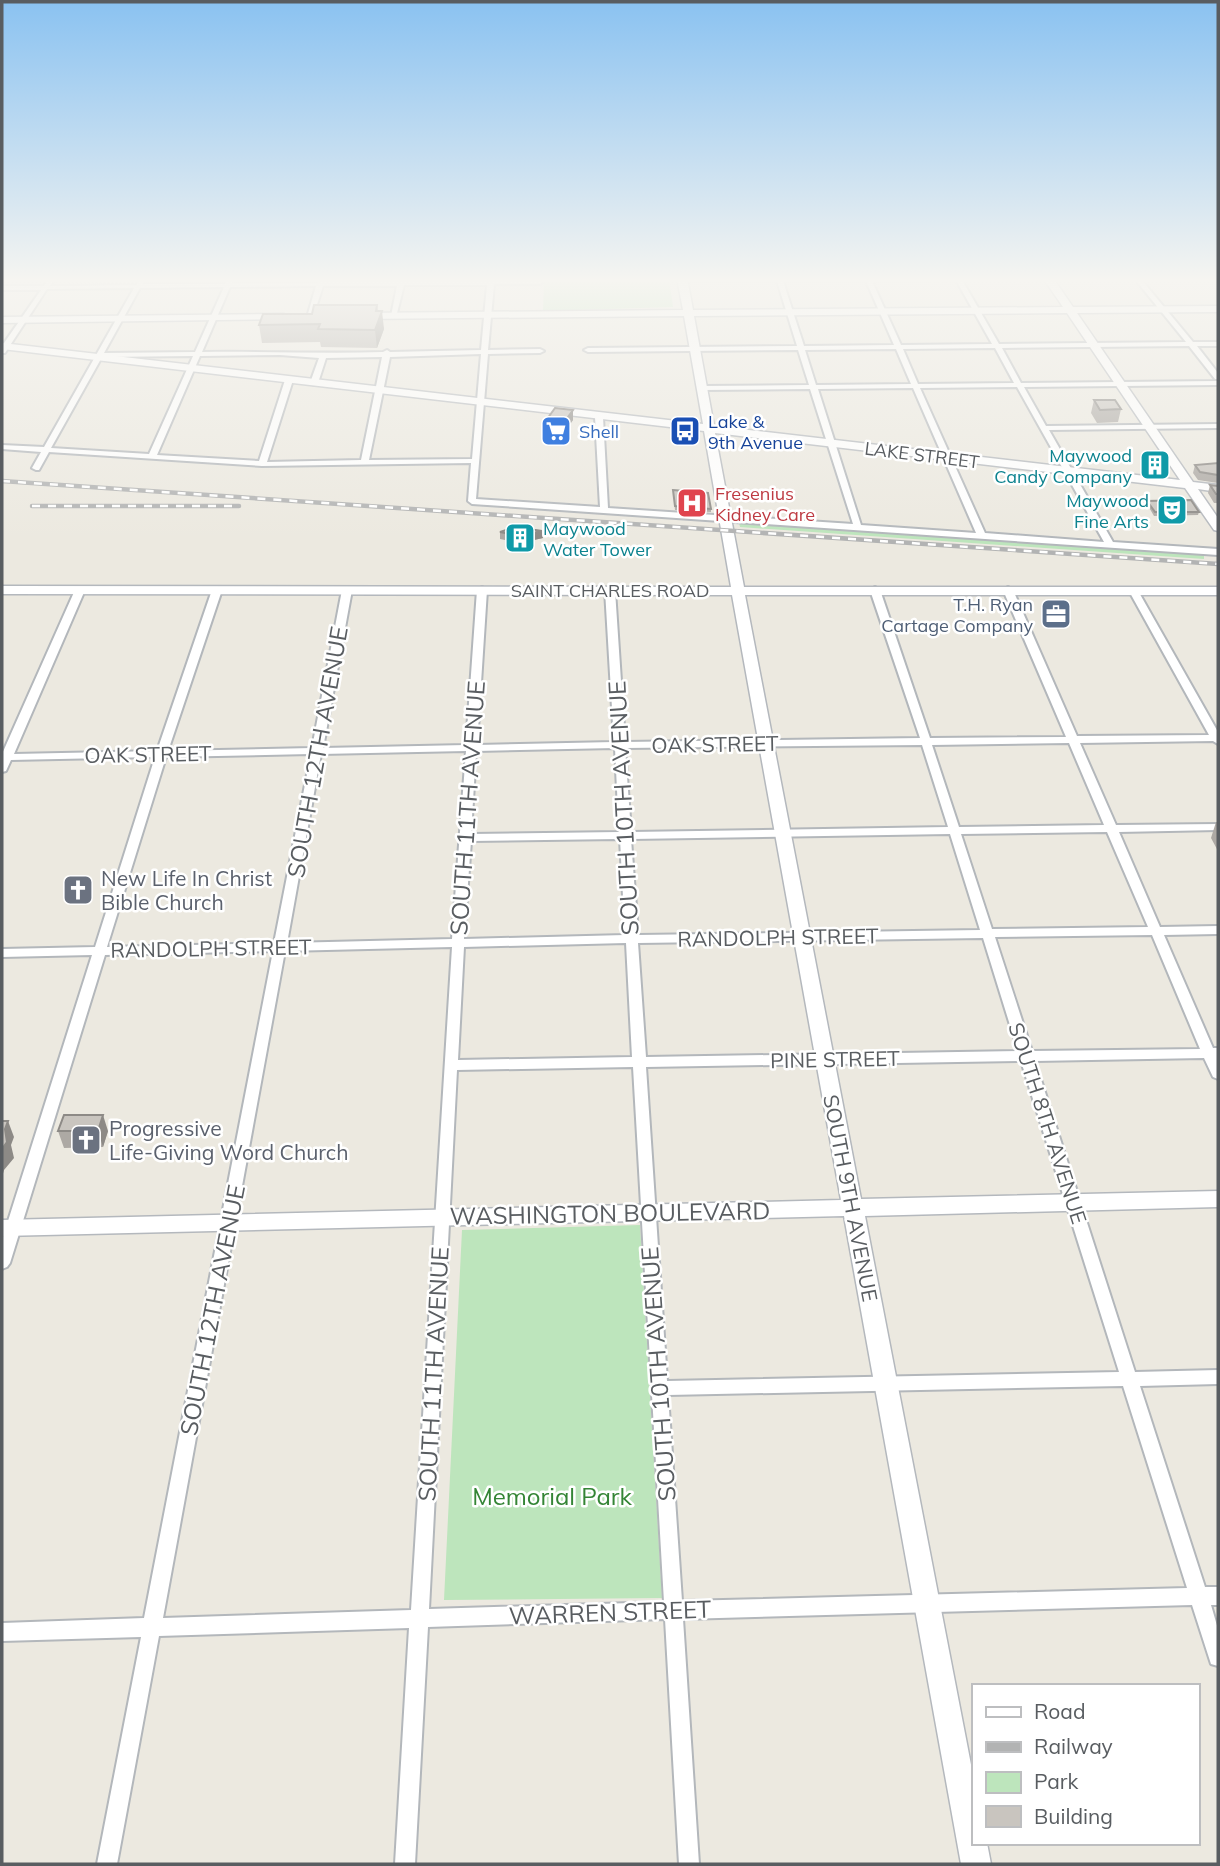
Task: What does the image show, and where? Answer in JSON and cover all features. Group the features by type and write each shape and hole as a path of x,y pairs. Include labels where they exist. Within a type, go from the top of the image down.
{"main road":[{"name":"LAKE STREET","path":"176,365 1218,488"},
{"name":"SOUTH 9TH AVENUE","path":"698,365 765,743 972,1843"},
{"path":"1108,365 1218,527"},
{"name":"SAINT CHARLES ROAD","path":"2,590 1218,591"},
{"name":"WASHINGTON BOULEVARD","path":"7,1228 1218,1199"},
{"name":"SOUTH 9TH AVENUE","path":"972,1845 976,1864"}],"street":[{"path":"36,468 94,365"},
{"path":"152,457 193,365"},
{"path":"314,383 320,365"},
{"path":"364,463 384,365"},
{"path":"484,365 472,501 604,511 726,525 858,528 1218,552"},
{"path":"805,365 858,528"},
{"path":"907,365 982,536"},
{"path":"1007,365 1111,546"},
{"path":"262,464 289,380"},
{"path":"702,388 1218,383"},
{"path":"599,417 604,511"},
{"path":"1043,428 1218,426"},
{"path":"2,447 262,464 476,461"},
{"path":"2,769 4,757 80,590"},
{"path":"2,1263 7,1228 217,590"},
{"name":"SOUTH 12TH AVENUE","path":"107,1864 347,590"},
{"name":"SOUTH 11TH AVENUE","path":"405,1864 458,943 482,590"},
{"name":"SOUTH 10TH AVENUE","path":"610,590 689,1864"},
{"name":"SOUTH 8TH AVENUE","path":"874,590 926,741 1218,1657"},
{"path":"1008,590 1156,931 1213,1053 1218,1074"},
{"path":"1134,591 1218,739"},
{"name":"OAK STREET","path":"4,757 619,745 1218,739"},
{"path":"465,838 1218,827"},
{"name":"RANDOLPH STREET","path":"2,953 631,939 1218,930"},
{"name":"PINE STREET","path":"451,1065 1213,1053"},
{"path":"659,1388 1218,1377"},
{"name":"WARREN STREET","path":"2,1632 927,1602 1218,1596"}],"green space":[{"path":"739,523 1204,555 1204,559 740,527"},
{"name":"Memorial Park","path":"640,1225 662,1598 444,1600 462,1230"}],"building":[{"path":"1094,400 1115,400 1121,409 1100,410"},
{"path":"555,408 573,410 563,424 545,422"},
{"path":"1218,463 1218,475 1200,472 1195,465"},
{"path":"1210,485 1218,486 1218,494 1216,494"},
{"name":"Fresenius Kidney Care","path":"673,490 708,493 711,509 675,506"},
{"name":"Maywood Fine Arts","path":"1191,500 1199,512 1155,512 1147,501"},
{"path":"516,527 542,531 520,536 500,532"},
{"path":"64,1115 103,1115 98,1131 58,1131"},
{"path":"2,1121 8,1121 5,1129 7,1142 2,1149"}],"railway":[{"path":"2,481 1218,564"},
{"path":"32,506 239,506"}],"place":[{"name":"Shell","path":"556,431"},
{"name":"Lake & 9th Avenue","path":"685,431"},
{"name":"Maywood Candy Company","path":"1155,465"},
{"name":"Fresenius Kidney Care","path":"692,503"},
{"name":"Maywood Fine Arts","path":"1172,510"},
{"name":"Maywood Water Tower","path":"520,538"},
{"name":"T.H. Ryan Cartage Company","path":"1056,614"},
{"name":"New Life In Christ Bible Church","path":"78,890"},
{"name":"Progressive Life-Giving Word Church","path":"86,1140"}]}
